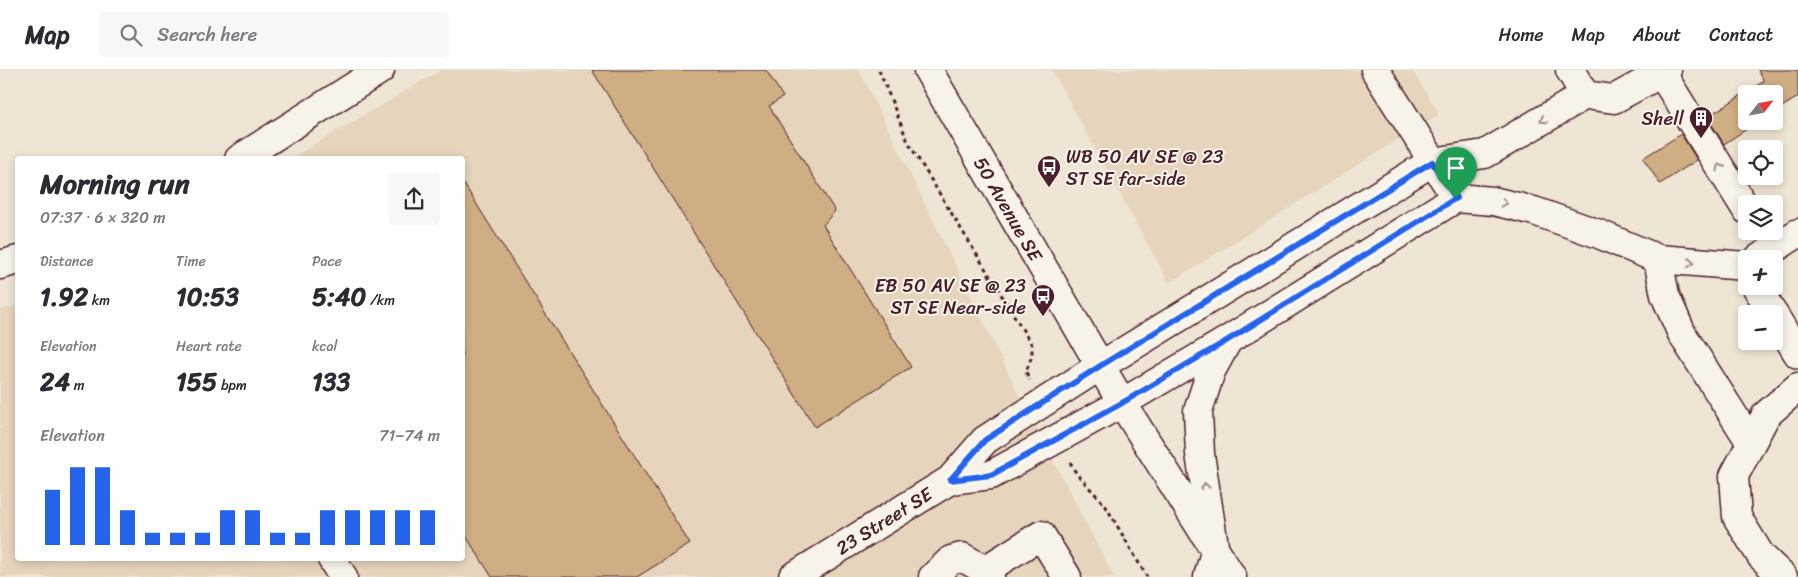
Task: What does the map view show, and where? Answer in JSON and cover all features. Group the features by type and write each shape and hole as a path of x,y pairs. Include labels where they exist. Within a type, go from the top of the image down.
{"street":[{"path":"244,156 380,70"},
{"name":"50 Avenue SE","path":"928,70 1122,403 1232,577"},
{"path":"1375,70 1456,198 1493,201 1534,211 1599,234 1658,260 1738,261"},
{"path":"1570,70 1585,95"},
{"path":"1432,162 1485,154 1585,95 1614,99 1665,72 1738,195"},
{"name":"23 Street SE","path":"793,577 950,480 985,440 1100,366 1432,162"},
{"name":"23 Street SE","path":"950,480 991,475 1122,403 1228,340 1456,198"},
{"path":"1771,250 1798,232"},
{"path":"1658,260 1664,296 1682,334 1751,443"},
{"path":"0,265 15,261"},
{"path":"1783,329 1798,354"},
{"path":"1208,577 1215,552 1200,454 1198,411 1211,371 1228,340"},
{"path":"1783,577 1760,556 1737,517 1734,476 1766,415 1798,387"},
{"path":"933,577 950,560 962,557 987,573 1041,535 1067,577"},
{"path":"333,561 343,577"}],"path":[{"path":"879,70 908,142 1032,345 1032,356 1026,372"},
{"path":"1076,473 1105,505 1147,577"}],"shaded area":[{"path":"441,70 859,70 1024,405 1114,577 0,577 0,310 15,306 15,561 465,561 465,156 295,156"},
{"path":"1052,70 1412,70 1439,114 1169,283"}],"building":[{"path":"592,70 766,70 783,97 769,106 835,211 823,225 911,367 815,427"},
{"path":"1758,70 1798,70 1798,97 1783,106 1783,85 1758,85 1764,81"},
{"path":"1738,97 1738,130 1745,130 1724,144 1707,117"},
{"path":"1681,134 1697,160 1660,184 1643,158"},
{"path":"465,186 690,544 637,577 492,577 465,535"}],"place":[{"name":"Shell","path":"1701,139"},
{"name":"WB 50 AV SE @ 23 ST SE far-side","path":"1049,188"},
{"name":"EB 50 AV SE @ 23 ST SE Near-side","path":"1043,317"}],"route":[{"path":"1432,162 1456,198 1228,340 1122,403 991,475 950,480 985,440 1100,366 1432,162"}]}
